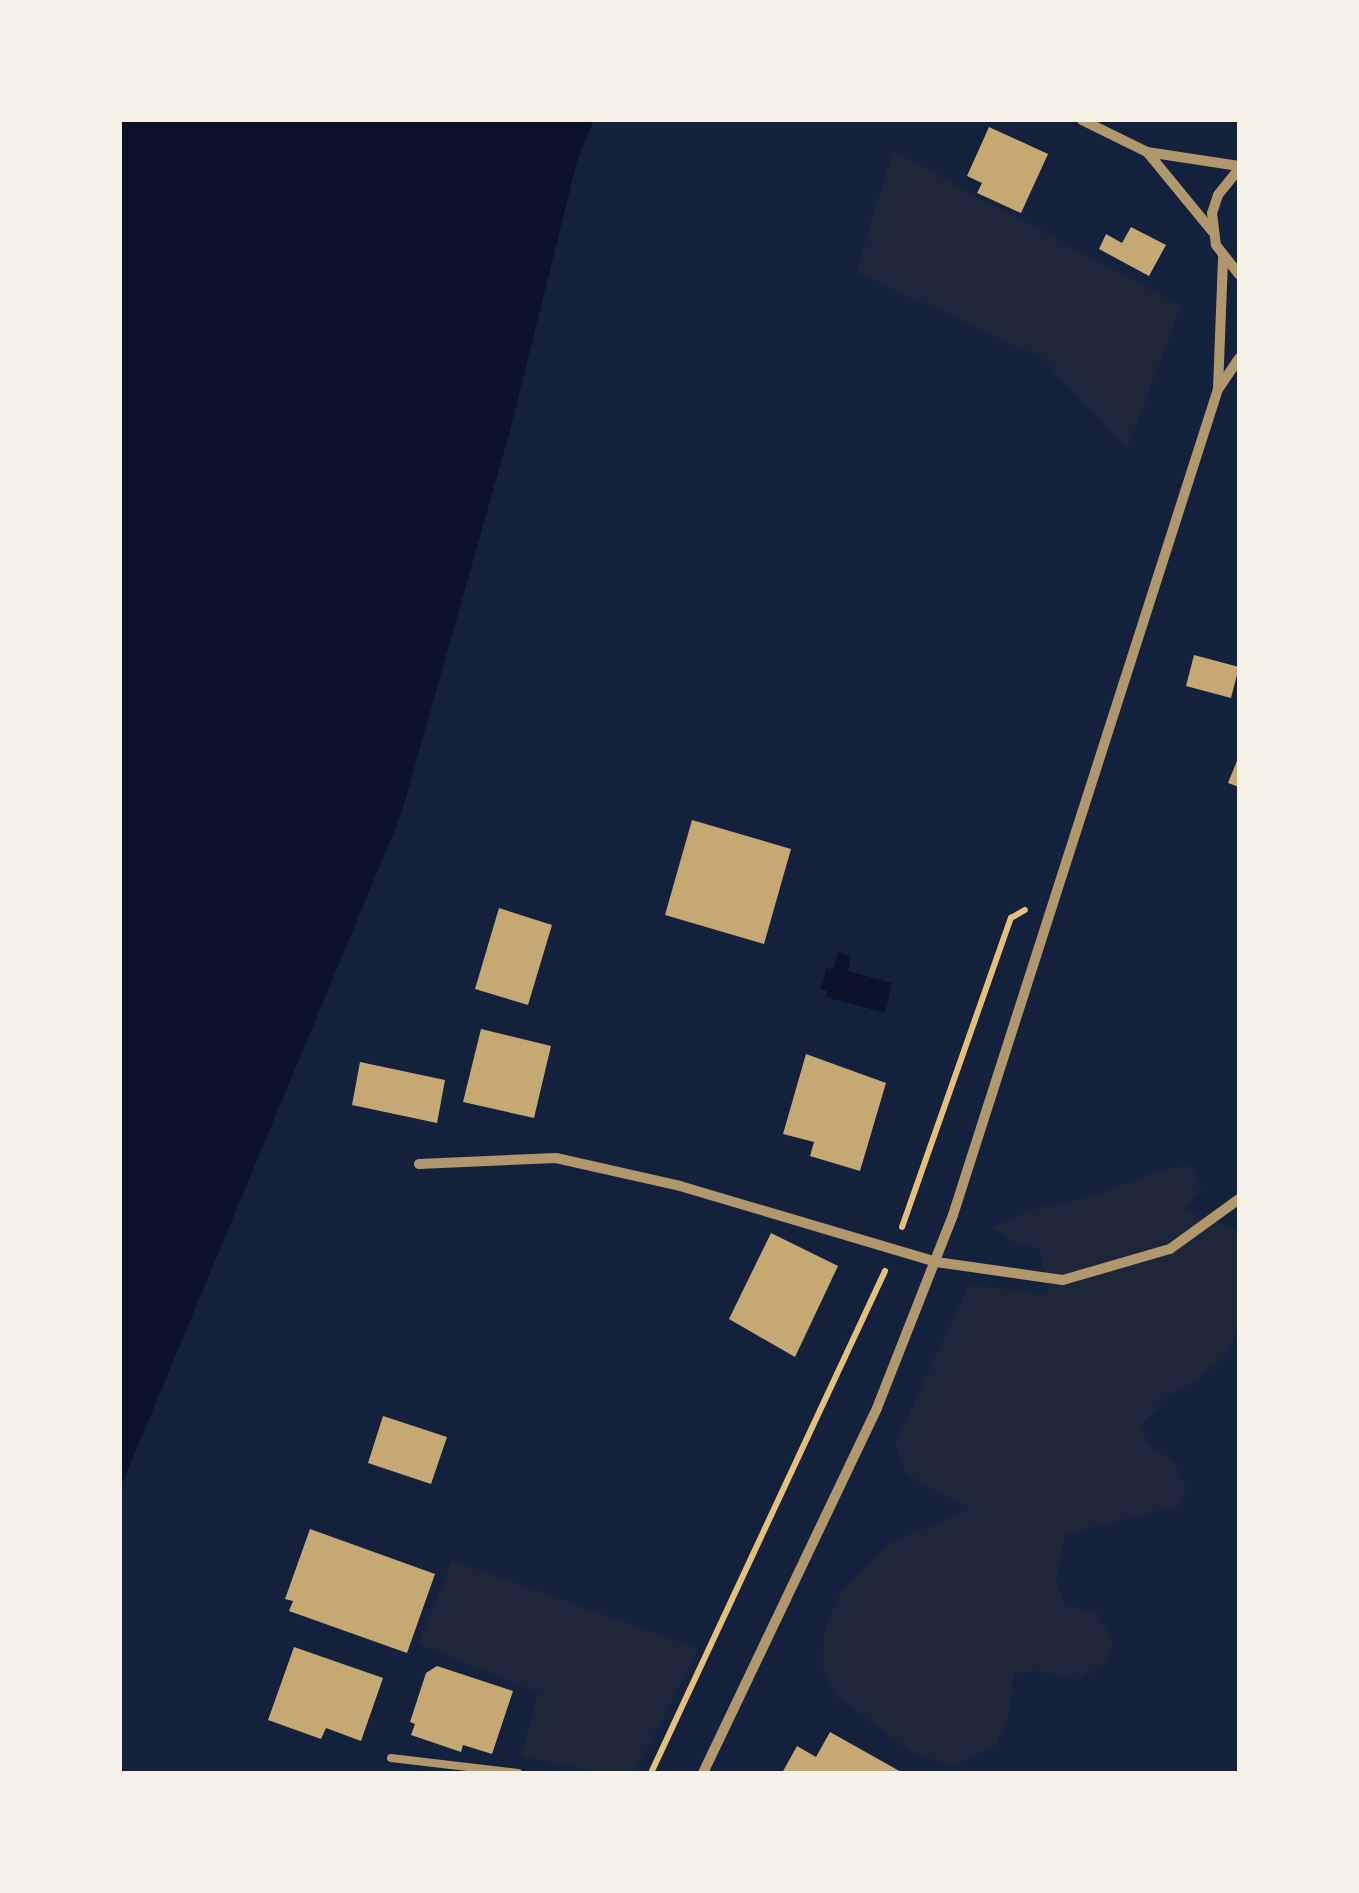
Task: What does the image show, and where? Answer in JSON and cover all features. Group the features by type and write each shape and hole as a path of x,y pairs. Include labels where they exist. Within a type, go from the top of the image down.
{"street":[{"path":"1082,120 1147,152 1239,168 1218,195 1213,232"},
{"path":"703,1773 878,1408 936,1262 1060,890 1218,389 1223,258 1213,232 1147,152"},
{"path":"1223,258 1239,274"},
{"path":"1218,389 1239,358"},
{"path":"419,1164 556,1158 680,1186 936,1262 1063,1280 1122,1267 1170,1249 1239,1200"}],"lane":[{"path":"391,1758 518,1773"}],"path":[{"path":"652,1773 894,1251 1011,918 1060,890"}],"shaded area":[{"path":"120,120 594,120 577,161 511,427 401,815 120,1489"},
{"path":"893,151 1181,306 1127,450 1042,358 856,272"},
{"path":"838,952 851,956 848,971 892,983 885,1013 826,997 827,991 821,989 826,968 833,969"},
{"path":"1190,1166 1202,1185 1185,1210 1239,1230 1239,1325 1227,1354 1200,1378 1169,1395 1140,1426 1148,1445 1172,1460 1186,1488 1178,1506 1065,1534 1056,1581 1065,1604 1097,1614 1113,1641 1106,1662 1079,1680 1037,1671 1014,1673 1008,1718 995,1746 950,1766 911,1752 834,1694 823,1670 824,1632 839,1596 889,1543 971,1509 907,1475 895,1444 969,1285 1048,1294 1040,1249 1014,1242 992,1227 1037,1208 1091,1197 1160,1170"},
{"path":"452,1560 699,1649 634,1773 600,1773 521,1756 538,1693 419,1644"}],"building":[{"path":"989,127 1048,154 1021,213 977,193 982,183 967,176"},
{"path":"1131,227 1166,245 1149,276 1099,249 1106,234 1122,243"},
{"path":"1194,655 1239,667 1231,698 1186,686"},
{"path":"1239,756 1239,787 1228,783"},
{"path":"692,820 791,849 764,944 665,915"},
{"path":"499,908 552,925 528,1005 475,989"},
{"path":"481,1029 551,1046 534,1118 463,1102"},
{"path":"806,1054 886,1083 860,1171 810,1156 814,1142 783,1134"},
{"path":"360,1062 445,1080 437,1123 352,1105"},
{"path":"771,1233 838,1266 795,1357 729,1319"},
{"path":"383,1416 447,1437 431,1484 368,1463"},
{"path":"310,1529 435,1574 407,1653 289,1611 293,1601 285,1599"},
{"path":"294,1647 383,1678 361,1741 326,1728 321,1739 268,1720"},
{"path":"437,1666 513,1691 492,1754 463,1745 461,1752 411,1735 415,1724 410,1722 426,1673"},
{"path":"830,1732 903,1773 782,1773 797,1746 816,1757"}]}
